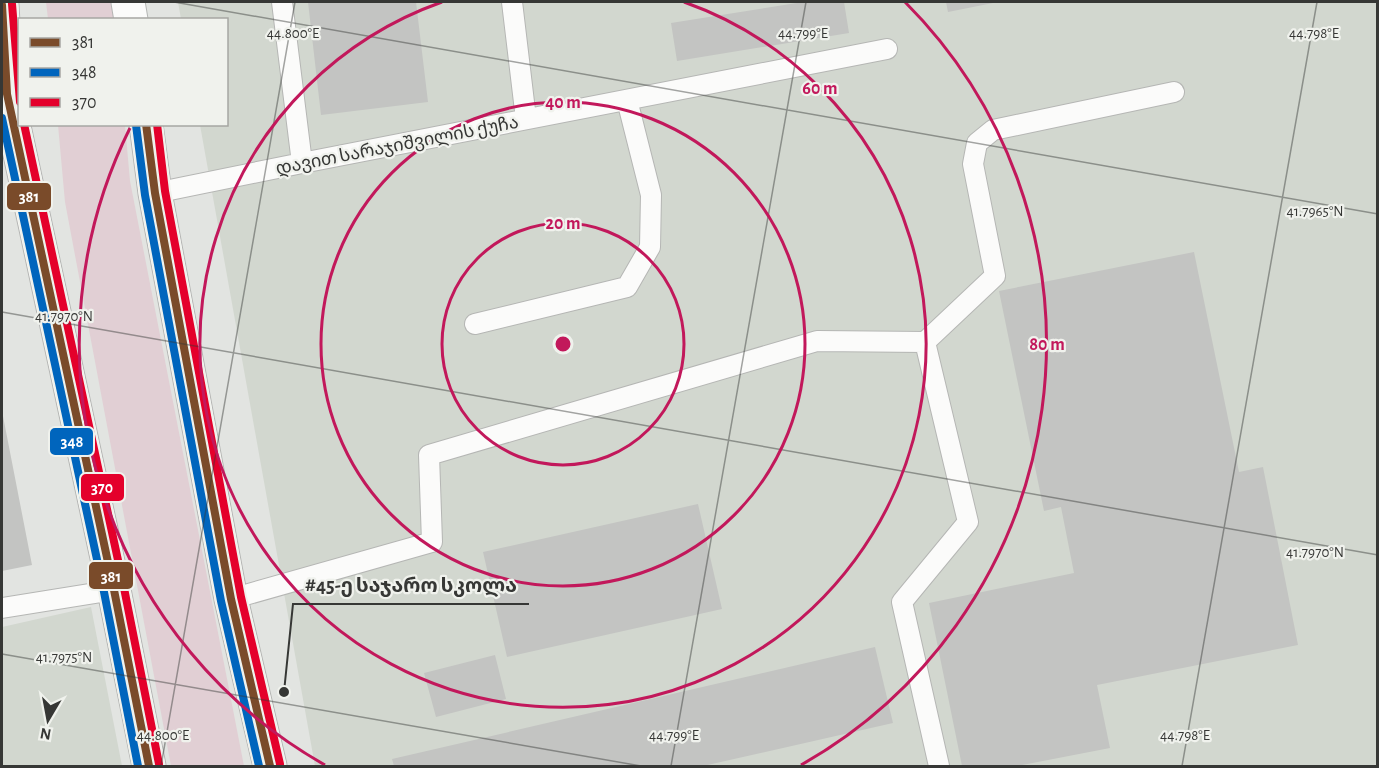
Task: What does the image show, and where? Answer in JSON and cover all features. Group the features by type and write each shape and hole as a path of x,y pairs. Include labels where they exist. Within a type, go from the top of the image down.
{"main road":[{"path":"128,2 131,18"},
{"path":"2,5 8,94 114,590 149,766"},
{"path":"146,126 155,194 231,599 270,766"}],"lane":[{"path":"282,2 302,163"},
{"path":"512,2 525,119"},
{"name":"დავით სარაჯიშვილის ქუჩა","path":"155,194 302,163 887,49"},
{"path":"231,599 432,542 429,455 818,341 925,342 995,276 973,164 977,143 993,130 1174,92"},
{"path":"475,324 627,288 650,247 651,195 627,100"},
{"path":"925,342 968,522 902,602 939,766"},
{"path":"2,608 114,590"}],"shaded area":[{"path":"46,2 114,2 115,18 48,18"},
{"path":"178,2 1377,2 1377,766 315,766 200,126 228,126 228,18 181,18"},
{"path":"58,126 125,126 130,181 244,766 171,766 65,202"},
{"path":"91,607 122,766 2,766 2,627"}],"building":[{"path":"308,2 416,2 428,102 321,115"},
{"path":"803,2 844,2 849,33 677,61 671,23"},
{"path":"946,2 993,2 993,3 948,12"},
{"path":"1194,252 1239,472 1263,467 1298,645 1097,685 1110,748 1017,766 962,766 929,603 1074,573 1061,507 1044,511 999,291"},
{"path":"2,411 32,565 2,571"},
{"path":"698,504 722,609 507,657 483,552"},
{"path":"875,647 893,723 703,766 394,766 392,759"},
{"path":"495,655 506,699 436,717 424,673"}],"transit line":[{"name":"370","path":"12,4 18,78"},
{"name":"381","path":"2,5 7,94 114,590 149,766"},
{"name":"348","path":"2,118 104,592 138,766"},
{"name":"370","path":"24,126 124,588 159,764"},
{"name":"348","path":"136,126 145,195 221,601 259,766"},
{"name":"381","path":"146,126 155,193 231,599 270,766"},
{"name":"370","path":"157,126 165,191 241,597 280,764"}],"place":[{"name":"#45-ე საჯარო სკოლა","path":"284,692"}]}
